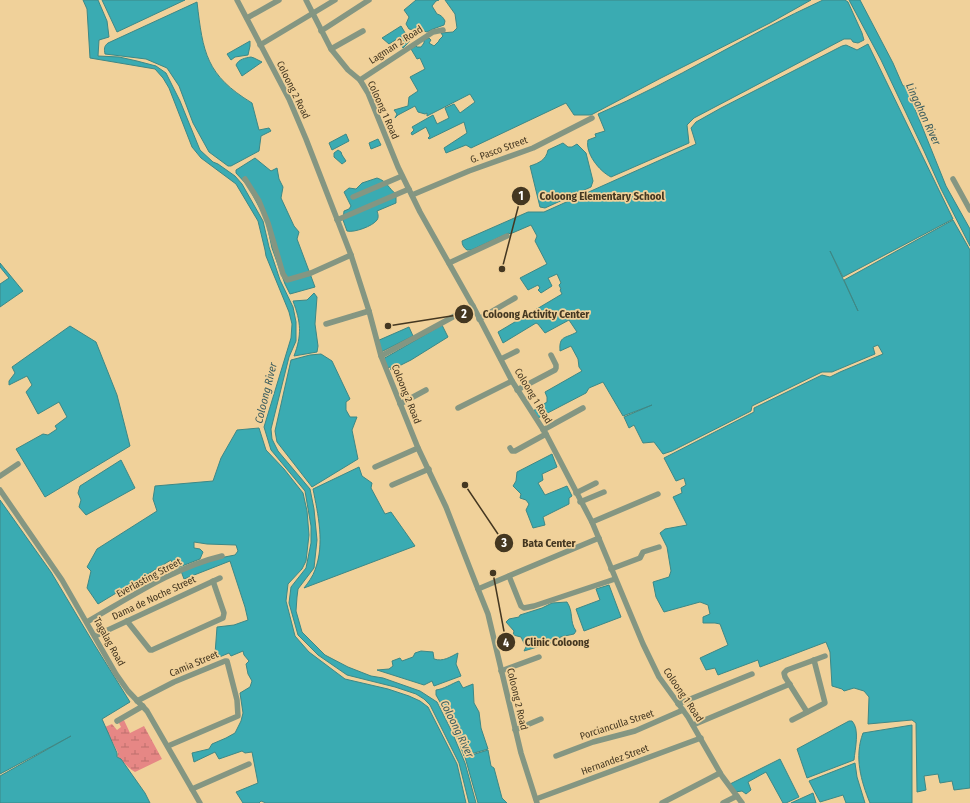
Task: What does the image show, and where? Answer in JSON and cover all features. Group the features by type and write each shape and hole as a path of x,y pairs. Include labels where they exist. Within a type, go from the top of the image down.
{"street":[{"name":"Coloong 2 Road","path":"237,0 289,99 306,139 351,255 369,311 375,339 381,356 418,448 446,507 488,614 521,753 537,801"},
{"path":"247,18 279,0"},
{"name":"Coloong 1 Road","path":"306,0 331,49 348,70 360,80 368,93 402,176 512,381 544,432 592,522 643,644 659,677 693,725 720,773 742,803"},
{"path":"260,45 335,0"},
{"path":"321,31 369,0"},
{"name":"Lagman 2 Road","path":"360,80 433,32 443,30"},
{"path":"331,49 363,31"},
{"name":"G. Pasco Street","path":"412,195 469,171 533,148 592,118"},
{"path":"353,197 402,176"},
{"path":"244,179 259,201 268,223 283,274 287,280 306,275 351,255"},
{"path":"953,179 970,210"},
{"path":"337,220 409,189"},
{"path":"449,263 507,236"},
{"path":"479,319 516,298"},
{"path":"381,356 473,306"},
{"path":"326,324 369,311"},
{"path":"501,359 517,351"},
{"path":"517,390 555,370 556,365 551,355"},
{"path":"458,408 512,381"},
{"path":"400,404 426,390"},
{"path":"510,448 513,451 516,451 583,408"},
{"path":"375,467 418,448"},
{"path":"0,476 18,464"},
{"path":"392,485 429,469"},
{"path":"576,493 596,482"},
{"name":"Tagalag Road","path":"0,490 62,580 116,674 128,691 143,706 168,746 200,803"},
{"path":"580,502 604,492"},
{"path":"592,522 658,494"},
{"path":"478,589 599,538"},
{"path":"611,569 640,558 643,552 659,547"},
{"name":"Everlasting Street","path":"87,622 175,573 202,560 222,556"},
{"path":"509,576 521,606 524,608 615,579"},
{"name":"Dama de Noche Street","path":"95,636 220,578"},
{"path":"126,621 150,650 152,650 223,618 223,609 213,581"},
{"path":"807,712 784,675 786,671 825,656"},
{"path":"501,671 539,657"},
{"path":"792,720 825,703 814,660"},
{"name":"Camia Street","path":"137,701 174,682 226,661 237,700 239,714 237,718 168,746"},
{"path":"678,704 752,674"},
{"path":"693,725 790,684"},
{"path":"117,721 143,706"},
{"name":"Porcianculla Street","path":"556,756 593,742 635,731 683,710"},
{"path":"515,730 541,719"},
{"name":"Hernandez Street","path":"537,801 701,738"},
{"path":"192,789 249,764"},
{"path":"662,803 720,773"},
{"path":"723,803 737,796"}],"green space":[{"path":"123,718 130,733 144,726 162,759 135,772 117,756 118,753 105,727 112,724 117,730 121,727 118,721"}],"water":[{"path":"83,0 98,0 107,21 109,37 99,40 98,56 119,57 137,61 156,66 166,73 180,101 200,150 213,162 235,176 242,184 263,221 269,247 280,280 293,307 296,322 296,341 289,357 271,429 272,439 278,451 310,489 314,509 317,540 314,568 298,589 297,597 296,611 302,632 325,655 348,667 371,676 383,678 420,691 437,702 465,763 476,803 469,803 459,763 430,705 424,699 416,694 395,687 347,675 318,655 298,635 289,603 291,587 306,568 311,543 311,526 305,491 271,450 264,427 291,338 292,324 289,312 266,256 258,221 236,184 201,158 192,147 169,88 155,69 90,58 87,9"},
{"path":"102,0 185,0 117,32"},
{"path":"416,0 439,0 432,6 437,14 445,21 444,25 427,32 409,29 406,24 409,17 404,10"},
{"path":"445,0 811,0 770,23 591,115 574,115 566,103 471,148 466,145 446,153 444,148 467,133 464,122 429,139 428,138 430,136 426,127 412,135 411,133 414,130 412,127 433,115 437,124 449,118 445,108 454,104 460,113 475,102 470,94 427,116 427,113 425,114 418,112 415,106 395,118 397,114 394,110 408,106 409,97 418,91 410,77 425,69 420,58 417,59 411,49 416,46 421,47 424,40 429,38 431,40 429,43 434,46 443,36 441,33 453,32 457,28 455,14"},
{"path":"823,0 845,0 848,2 864,40 858,43 853,42 851,39 844,39 694,118 687,125 689,143 611,177 602,171 594,161 589,150 588,140 596,137 595,134 605,131 598,114 655,87 766,28"},
{"path":"849,0 860,0 893,63 903,86 908,85 914,99 915,109 946,186 970,229 970,246 941,189 881,60"},
{"path":"197,2 205,49 216,72 225,83 252,103 259,130 269,128 271,131 261,136 259,151 231,166 228,166 209,152 193,123 179,86 167,68 146,59 105,54 104,51 108,43"},
{"path":"401,26 410,41 403,48 397,39 389,44 382,38"},
{"path":"250,41 248,55 235,57 231,60 227,54"},
{"path":"868,44 953,219 843,277 830,251 858,311 844,280 953,220 970,250 970,788 954,790 952,781 940,783 938,774 924,776 926,790 917,792 916,723 912,720 868,724 869,697 864,691 854,688 844,691 832,686 830,652 826,642 760,667 758,660 718,675 715,668 706,670 700,658 728,645 720,624 703,623 703,617 710,614 708,605 700,602 664,612 656,597 653,582 669,577 671,571 667,547 660,533 665,529 687,525 673,497 682,493 681,488 686,485 684,478 676,481 664,458 754,412 754,408 822,375 830,377 883,354 878,345 873,347 875,354 832,372 822,372 752,406 751,411 672,451 663,454 654,442 643,443 634,425 629,428 624,417 652,405 623,416 603,382 589,388 586,393 538,418 533,411 547,402 545,392 582,371 571,346 560,351 562,340 577,332 569,320 545,333 536,323 503,343 498,332 562,294 559,285 561,283 557,274 548,278 552,286 541,293 538,290 540,288 538,285 528,290 520,278 547,264 535,241 537,236 531,225 471,250 467,250 463,246 462,242 528,212 544,212 696,144 691,128 696,122 842,46 846,45 857,50"},
{"path":"251,57 262,62 242,76 236,65 240,60"},
{"path":"346,134 349,141 332,150 329,143"},
{"path":"378,139 381,145 371,149 369,143"},
{"path":"563,143 568,147 572,147 577,144 586,153 593,181 591,187 545,208 540,207 530,166 542,161 548,150"},
{"path":"338,150 341,152 346,161 342,164 334,157 334,153"},
{"path":"255,158 271,171 277,168 279,179 283,187 281,198 294,226 299,232 297,239 315,287 290,294 285,284 272,248 266,220 248,186 236,173 236,170"},
{"path":"377,178 386,183 396,194 396,203 377,211 378,219 372,225 359,230 347,231 343,220 344,211 349,209 351,206 344,192 349,188 356,189 362,183"},
{"path":"0,263 23,291 0,307 0,284 9,278 0,267"},
{"path":"314,293 317,297 315,324 318,346 317,352 294,356 297,348 300,328 293,301 307,300"},
{"path":"442,325 448,337 411,360 391,370 390,367 387,368 383,359"},
{"path":"70,326 96,342 117,395 130,446 45,497 16,449 43,434 48,435 57,429 55,426 67,417 59,402 38,414 26,392 32,385 27,376 9,385 9,381 15,373 12,367"},
{"path":"409,327 413,336 381,352 377,341"},
{"path":"321,354 332,361 350,399 346,402 346,410 350,417 357,417 352,430 358,459 312,487 277,442 275,431 291,360"},
{"path":"259,428 266,450 284,469 303,493 307,511 309,535 306,561 302,569 288,584 286,601 295,636 309,652 345,679 388,689 409,696 428,707 457,764 466,803 266,803 261,801 259,803 243,803 236,792 258,783 252,752 245,753 242,751 219,759 215,752 194,762 192,753 209,749 212,744 235,733 241,721 243,713 240,693 250,687 252,681 248,674 246,664 249,661 244,655 243,651 231,656 229,653 217,658 215,654 217,627 234,625 248,620 230,561 184,579 181,571 209,560 235,555 238,551 236,545 194,542 194,548 200,549 203,552 200,559 177,568 174,567 171,560 98,604 87,588 91,571 87,567 97,549 157,511 153,499 155,486 213,481 221,458 237,430"},
{"path":"552,454 557,467 542,474 543,480 538,483 545,495 567,486 572,496 569,498 569,504 543,517 545,525 533,528 526,510 529,504 526,500 520,498 521,494 513,486 516,481 517,472"},
{"path":"121,460 135,488 86,515 79,507 81,500 78,493 80,486"},
{"path":"359,467 362,476 372,483 371,488 385,514 391,512 415,546 304,588 314,572 320,550 320,529 313,489"},
{"path":"0,500 51,572 130,702 102,719 117,753 117,757 121,759 145,793 150,803 0,803 0,776 71,736 0,774"},
{"path":"609,585 621,617 584,631 576,609 600,600 596,589"},
{"path":"567,602 576,631 574,634 560,637 560,640 524,651 526,647 521,637 513,635 514,631 506,622 509,619 519,617 520,615 552,603"},
{"path":"421,651 433,652 434,659 437,660 446,659 458,653 456,664 461,676 434,686 432,681 424,685 377,670 389,669 393,666 392,661 400,658 402,661 413,657 415,653"},
{"name":"Coloong River","path":"459,681 463,688 473,684 474,703 479,712 481,728 488,749 464,756 452,723 436,695 436,690 445,688"},
{"path":"849,721 852,721 856,729 854,760 807,778 797,749"},
{"path":"912,725 912,803 870,803 861,778 859,760 860,742 863,733"},
{"path":"488,750 491,766 494,768 502,798 507,803 478,803 465,757"},
{"path":"780,759 799,797 783,803 766,772 748,782 751,790 746,794 742,791 735,792 730,784"},
{"path":"855,763 857,777 865,803 846,803 843,795 820,802 809,781"},
{"path":"813,793 816,803 791,803"}],"place":[{"name":"Coloong Elementary School","path":"502,269"},
{"name":"Coloong Activity Center","path":"388,326"},
{"name":"Bata Center","path":"465,485"},
{"name":"Clinic Coloong","path":"493,573"}],"water label":[{"name":"Lingahan River","path":"923,114"}]}
